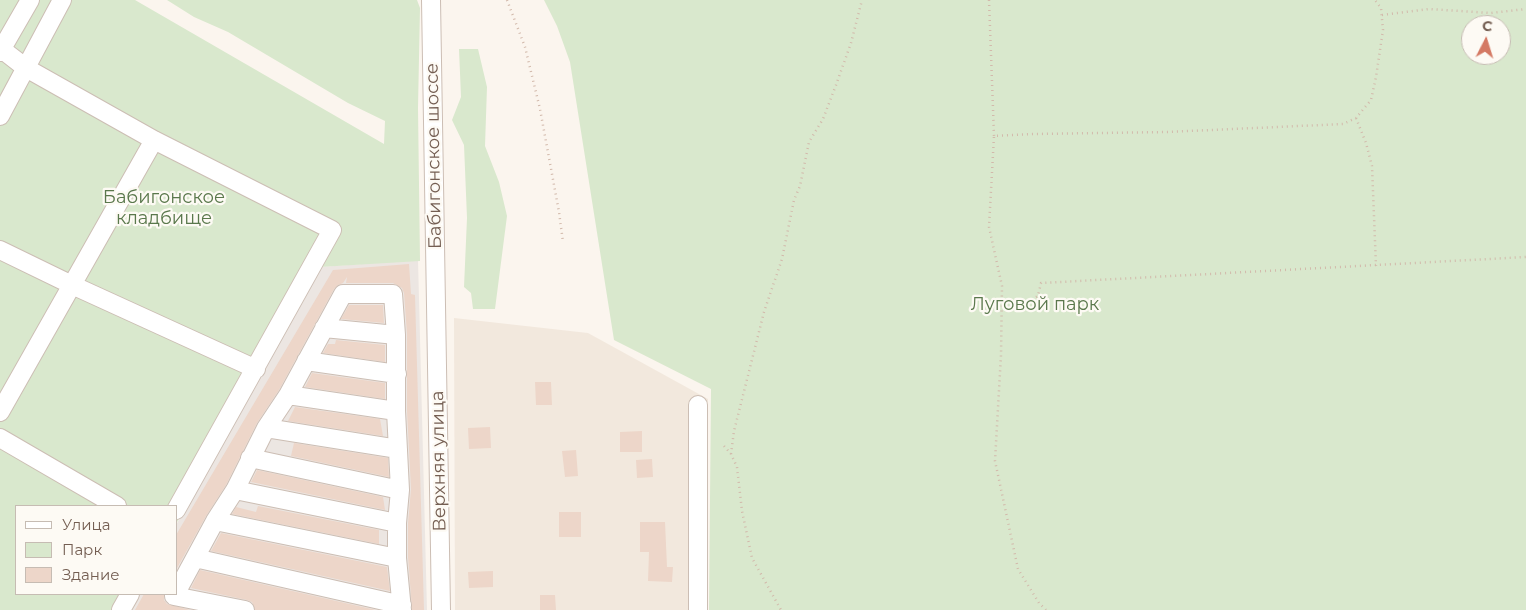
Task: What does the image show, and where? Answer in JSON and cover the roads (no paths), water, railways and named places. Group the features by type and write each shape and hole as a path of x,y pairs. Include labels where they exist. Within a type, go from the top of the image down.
{"street":[{"path":"30,0 1,50 26,68 154,140 332,230 178,506"},
{"path":"0,116 62,0"},
{"name":"Бабигонское шоссе","path":"432,0 436,311"},
{"path":"0,412 154,140"},
{"path":"0,250 256,369"},
{"path":"178,589 215,521 235,490 266,428 288,394 343,294 393,294 396,335 396,411 400,490 397,523 398,558 402,607 195,558"},
{"name":"Верхняя улица","path":"436,311 441,610"},
{"path":"324,328 396,335"},
{"path":"306,361 397,374"},
{"path":"288,394 396,411"},
{"path":"698,405 698,610"},
{"path":"266,428 398,449"},
{"path":"0,438 115,505"},
{"path":"250,458 400,490"},
{"path":"235,490 397,523"},
{"path":"215,521 398,558"},
{"path":"121,610 129,595"},
{"path":"173,598 245,610"}],"park label":[{"name":"Бабигонское кладбище","path":"164,208"},
{"name":"Луговой парк","path":"1035,305"}]}
